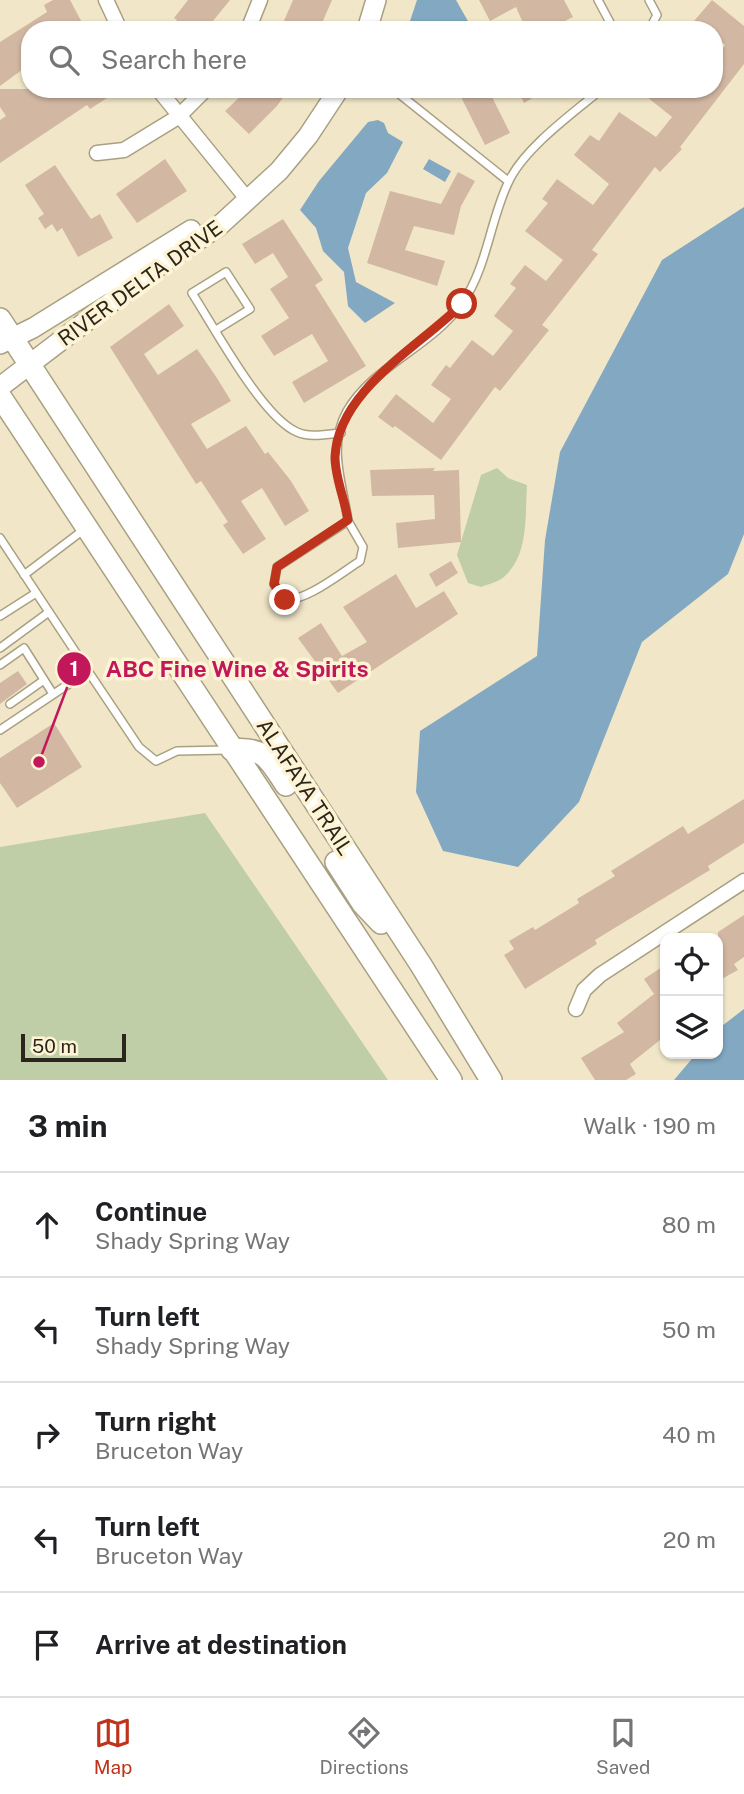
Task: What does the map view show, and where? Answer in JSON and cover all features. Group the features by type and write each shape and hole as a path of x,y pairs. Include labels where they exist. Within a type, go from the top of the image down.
{"main road":[{"name":"ALAFAYA TRAIL","path":"0,319 6,341 30,365 421,965 491,1080"},
{"name":"ALAFAYA TRAIL","path":"0,396 451,1080"},
{"path":"232,750 250,748 261,752 271,761 363,904 421,965"}],"street":[{"path":"106,0 116,21"},
{"path":"252,21 260,0"},
{"path":"370,21 376,0"},
{"path":"164,98 248,200"},
{"path":"97,153 124,150 178,117 197,98"},
{"name":"RIVER DELTA DRIVE","path":"0,387 160,265 219,226 248,200 308,136 334,98"},
{"name":"RIVER DELTA DRIVE","path":"6,341 214,216 248,200"},
{"path":"576,1009 584,990 600,975 744,881"}],"lane":[{"path":"598,0 609,21"},
{"path":"649,0 657,15 654,21"},
{"path":"404,98 508,181"},
{"path":"348,518 277,567 274,584 282,598 290,601 304,597 360,561 363,547 348,518 335,457 346,412 377,378 436,330 462,304 474,284 508,181 544,138 591,98"},
{"path":"216,330 250,309 226,272 192,293 216,330 259,396 288,426 312,435 341,433"},
{"path":"24,575 87,528"},
{"path":"0,538 3,550 24,575 139,747 156,761 177,751 232,750"},
{"path":"0,616 36,593"},
{"path":"0,648 49,612"},
{"path":"0,665 24,648 53,694"},
{"path":"0,730 88,671"},
{"path":"10,704 44,680"}],"green space":[{"path":"497,468 508,478 527,485 524,533 519,556 506,575 481,587 468,583 457,555 481,475"},
{"path":"205,813 388,1080 0,1080 0,847"}],"water":[{"path":"417,0 456,0 468,21 410,21"},
{"path":"378,120 384,123 388,133 403,142 387,173 366,193 348,248 356,282 395,303 365,323 348,306 344,272 323,251 316,228 300,210 319,181 368,122"},
{"path":"429,159 451,171 445,182 423,169"},
{"path":"744,207 744,534 728,574 642,642 579,802 518,867 443,851 416,792 420,731 537,656 545,540 560,452 662,260"},
{"path":"744,1009 744,1080 674,1080 692,1059 723,1059 723,1025"}],"building":[{"path":"53,0 70,0 81,21 33,21 47,12 44,5"},
{"path":"188,0 230,0 213,21 176,21 174,18"},
{"path":"293,0 332,0 323,21 284,21"},
{"path":"479,0 564,0 573,17 565,21 522,21 516,7 490,21"},
{"path":"712,0 744,26 744,64 723,91 723,21 694,21"},
{"path":"21,29 21,71 0,86 0,42"},
{"path":"0,89 21,89 21,98 107,98 90,109 87,105 0,163 0,120 6,116 0,107"},
{"path":"239,98 283,98 249,134 225,111"},
{"path":"462,98 492,98 510,133 485,145"},
{"path":"648,98 718,98 680,147 682,149 660,172 655,167 592,250 598,254 542,325 549,330 500,391 495,387 441,460 395,426 393,428 378,417 396,394 433,423 451,399 431,385 446,365 450,368 472,340 493,356 513,331 494,316 516,288 510,284 525,265 546,281 563,260 525,231 548,203 542,199 557,179 593,205 609,184 574,155 590,135 599,141 619,112 656,137 672,117"},
{"path":"165,159 187,191 137,223 116,194"},
{"path":"55,165 91,219 100,214 113,238 78,257 62,228 57,232 52,224 45,229 38,218 44,214 25,185"},
{"path":"458,172 475,181 461,206 454,235 414,226 405,250 445,261 437,286 367,263 390,191 441,204"},
{"path":"283,219 323,280 315,285 366,366 304,403 292,382 328,361 312,334 274,356 261,336 289,318 270,289 288,277 273,253 255,264 242,244"},
{"path":"169,304 184,326 144,354 158,375 197,349 217,378 231,401 191,424 207,449 246,426 265,454 268,452 291,481 309,511 285,526 262,488 241,501 266,539 243,554 223,525 228,522 201,481 196,484 110,347"},
{"path":"435,468 433,471 459,470 461,542 398,548 396,523 435,519 434,495 372,496 370,470"},
{"path":"451,561 458,573 436,587 429,574"},
{"path":"396,574 416,608 444,591 458,614 338,693 298,638 321,623 342,656 367,642 343,607"},
{"path":"18,671 27,684 0,704 0,683"},
{"path":"54,723 82,767 17,808 0,783 0,758"},
{"path":"744,799 744,843 708,866 710,870 595,940 597,944 525,989 504,955 514,949 509,941 533,927 535,930 579,903 577,899 615,876 611,871 683,826 688,834"},
{"path":"744,915 744,957 734,964 738,970 723,978 723,933 718,932"},
{"path":"660,968 660,1040 630,1064 636,1074 626,1080 595,1080 581,1058 624,1032 617,1023 654,994 644,979"}],"place":[{"name":"ABC Fine Wine & Spirits","path":"39,762"}],"route":[{"path":"285,600 274,584 280,563 348,520 335,457 346,412 377,378 436,330 462,304"}]}
